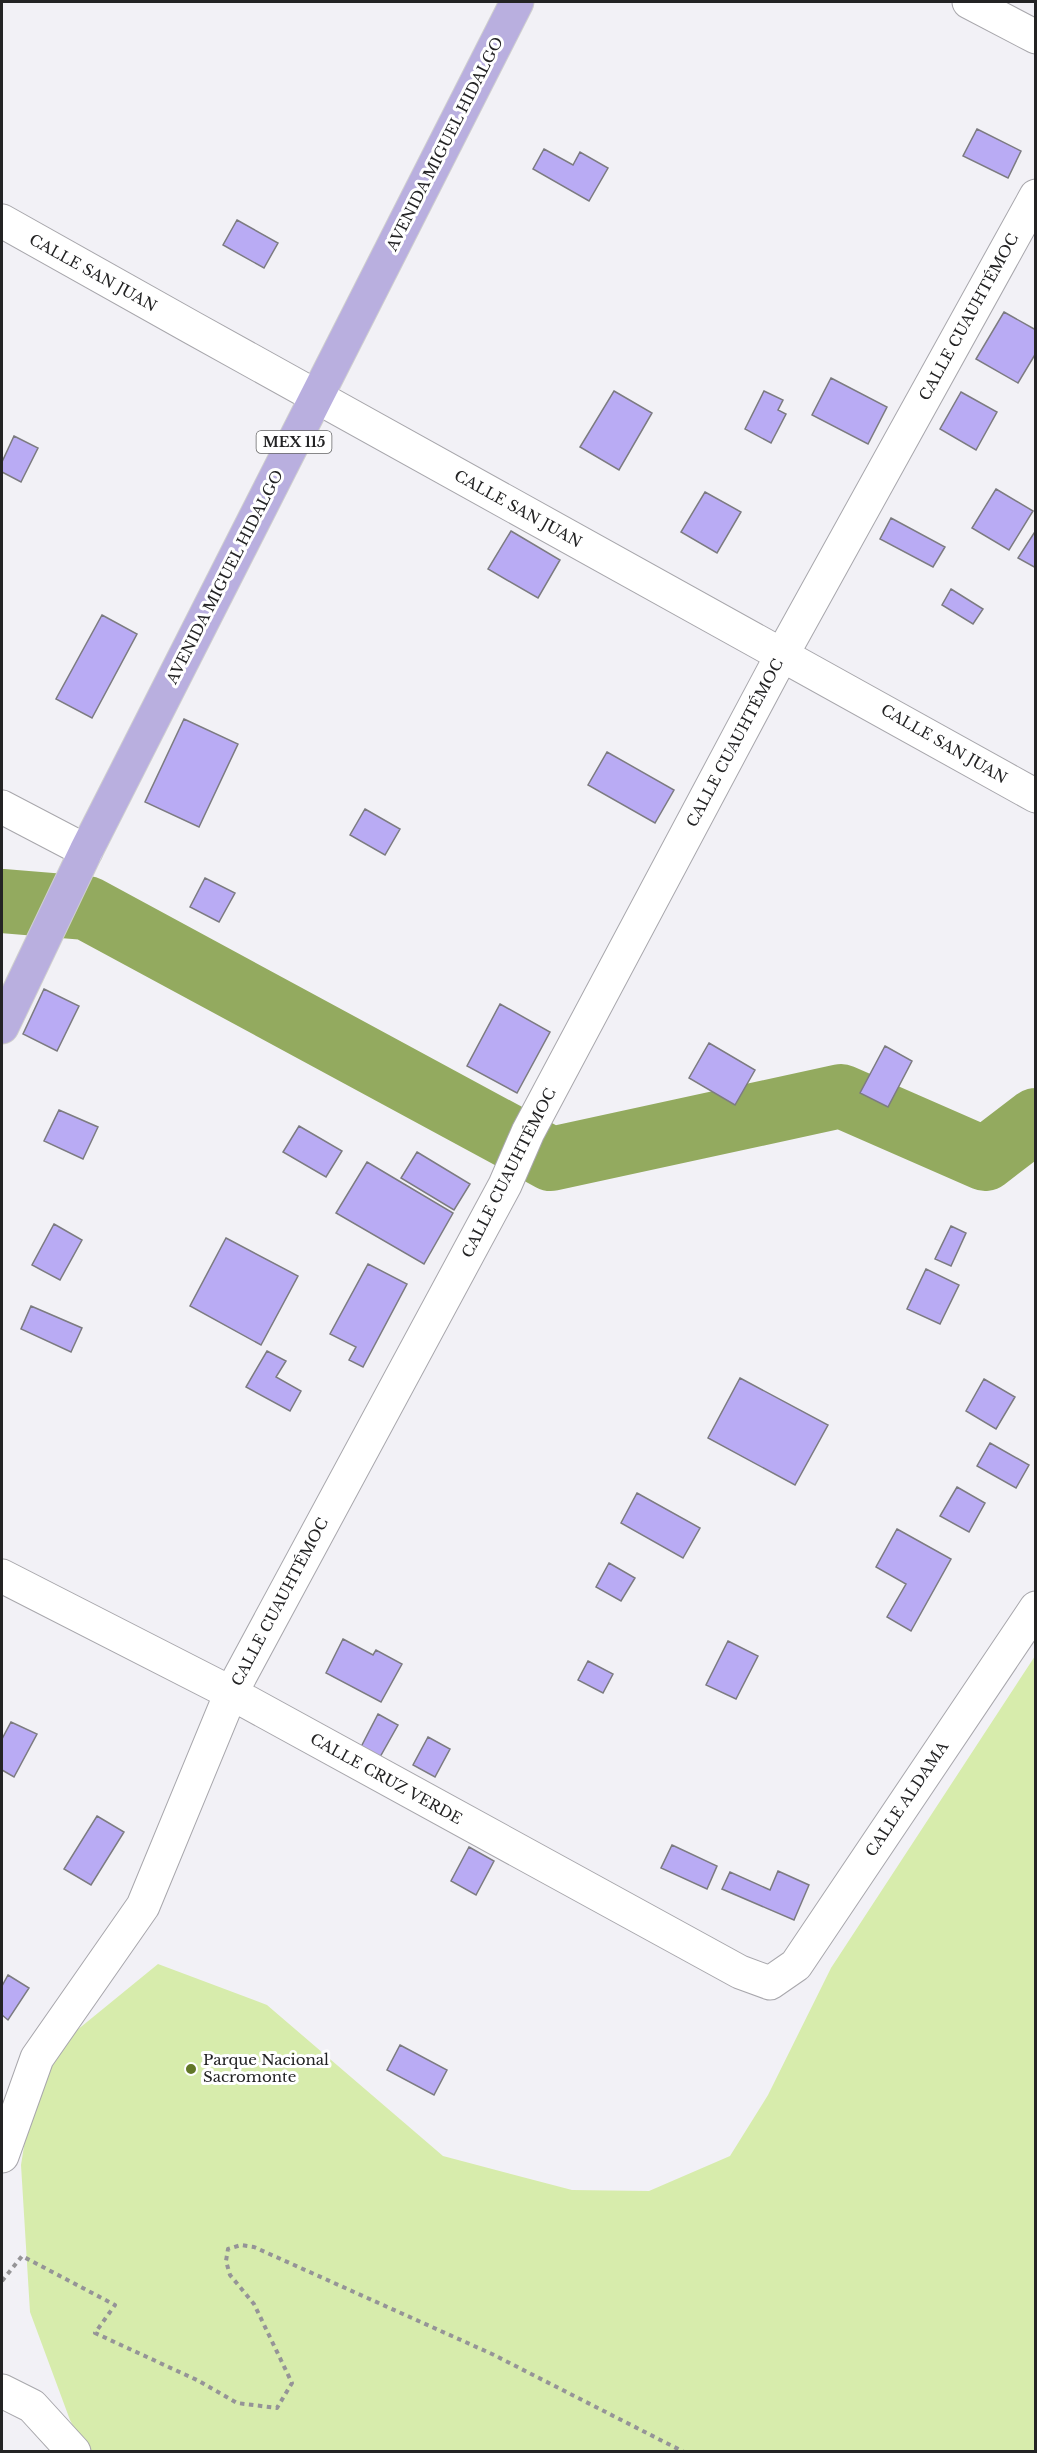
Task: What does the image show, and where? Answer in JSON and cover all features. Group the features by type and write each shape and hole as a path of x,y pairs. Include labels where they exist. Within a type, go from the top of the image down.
{"main road":[{"name":"AVENIDA MIGUEL HIDALGO","path":"2,1027 70,882 517,2"}],"street":[{"path":"969,2 1035,37"},
{"name":"CALLE CUAUHTÉMOC","path":"2,2156 37,2058 143,1906 231,1693 505,1185 528,1132 783,653 1035,196"},
{"name":"CALLE SAN JUAN","path":"2,221 316,398 783,653 1035,796"},
{"path":"2,807 86,851"},
{"name":"CALLE CRUZ VERDE","path":"2,1576 231,1693 740,1972 770,1983"},
{"name":"CALLE ALDAMA","path":"770,1983 796,1965 1035,1608"},
{"path":"2,2391 32,2406 74,2451"}],"path":[{"path":"2,2282 22,2256 115,2305 95,2333 199,2381 237,2403 277,2408 292,2383 254,2304 230,2275 226,2260 228,2249 241,2245 254,2247 492,2354 684,2451"}],"green space":[{"name":"Parque Nacional Sacromonte","path":"1035,1656 1035,2451 86,2451 70,2420 30,2312 21,2165 34,2084 49,2053 158,1964 267,2005 443,2156 572,2190 649,2191 730,2156 768,2095 831,1968"}],"building":[{"path":"977,129 1021,151 1008,178 963,156"},
{"path":"544,149 573,165 580,152 608,168 589,201 533,169"},
{"path":"237,220 278,243 264,268 223,245"},
{"path":"1004,312 1036,330 1036,353 1018,383 976,359"},
{"path":"831,378 887,407 868,444 812,415"},
{"path":"614,391 652,413 619,470 580,447"},
{"path":"764,391 783,400 778,410 786,414 771,443 745,429"},
{"path":"961,392 997,412 976,450 940,429"},
{"path":"14,436 38,448 21,482 2,472 2,462"},
{"path":"996,489 1033,511 1009,550 972,528"},
{"path":"705,492 741,512 717,553 681,532"},
{"path":"891,518 945,547 933,567 880,539"},
{"path":"1036,530 1036,568 1018,558"},
{"path":"511,531 560,560 538,598 488,569"},
{"path":"951,589 983,609 973,624 942,605"},
{"path":"102,615 137,634 92,718 56,699"},
{"path":"184,719 238,744 199,827 145,802"},
{"path":"607,752 674,790 655,823 588,785"},
{"path":"365,809 400,829 385,855 350,835"},
{"path":"205,878 235,893 219,922 190,907"},
{"path":"44,989 79,1006 57,1051 23,1034"},
{"path":"500,1004 550,1032 517,1093 467,1066"},
{"path":"709,1043 755,1070 735,1105 689,1078"},
{"path":"885,1046 912,1061 888,1107 860,1093"},
{"path":"59,1110 98,1127 83,1159 44,1141"},
{"path":"299,1126 342,1151 326,1177 283,1152"},
{"path":"417,1152 470,1184 454,1210 401,1178"},
{"path":"367,1162 453,1213 424,1264 336,1213"},
{"path":"54,1224 82,1240 60,1280 32,1265"},
{"path":"951,1226 966,1233 951,1266 935,1259"},
{"path":"226,1238 298,1276 261,1345 190,1306"},
{"path":"368,1264 407,1284 363,1367 349,1360 356,1347 330,1334"},
{"path":"926,1269 959,1285 940,1324 907,1309"},
{"path":"31,1306 82,1328 71,1352 21,1329"},
{"path":"267,1351 286,1361 276,1377 301,1391 290,1411 246,1387"},
{"path":"740,1378 828,1425 795,1485 708,1438"},
{"path":"984,1379 1015,1397 996,1429 966,1411"},
{"path":"990,1443 1029,1465 1016,1488 977,1466"},
{"path":"957,1487 985,1503 969,1532 940,1516"},
{"path":"637,1493 700,1528 683,1558 621,1523"},
{"path":"897,1529 951,1559 911,1631 887,1617 906,1584 876,1567"},
{"path":"609,1563 635,1578 621,1601 596,1587"},
{"path":"343,1639 373,1655 376,1650 402,1664 381,1702 326,1673"},
{"path":"728,1641 758,1656 736,1699 706,1685"},
{"path":"588,1661 613,1674 603,1693 578,1680"},
{"path":"378,1714 398,1725 380,1757 361,1747"},
{"path":"11,1722 37,1734 14,1777 2,1770 2,1739"},
{"path":"428,1737 450,1749 435,1777 413,1765"},
{"path":"97,1816 124,1832 91,1885 64,1869"},
{"path":"672,1845 717,1866 707,1889 661,1868"},
{"path":"469,1847 494,1861 476,1895 451,1881"},
{"path":"778,1871 809,1885 794,1920 722,1889 730,1872 770,1890"},
{"path":"8,1975 29,1988 8,2020 2,2015 2,1986"},
{"path":"400,2045 447,2070 434,2095 387,2070"}],"waterway":[{"path":"2,901 87,908 551,1159 841,1096 985,1159 1036,1120"}],"place":[{"name":"Parque Nacional Sacromonte","path":"191,2069"}]}
